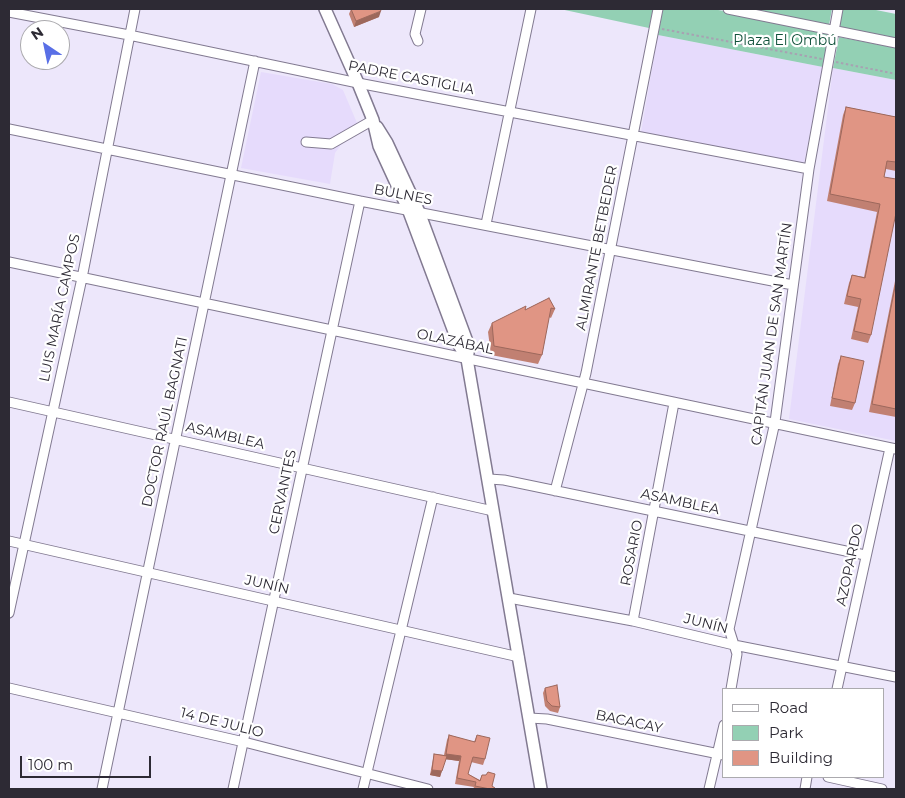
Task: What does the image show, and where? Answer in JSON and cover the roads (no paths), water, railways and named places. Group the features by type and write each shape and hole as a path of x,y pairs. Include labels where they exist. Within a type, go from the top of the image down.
{"main road":[{"path":"325,9 358,83 372,120 379,146 413,211 459,345 466,359 541,789"}],"street":[{"name":"LUIS MARÍA CAMPOS","path":"9,612 82,278 135,9"},
{"path":"418,41 415,34 421,9"},
{"path":"486,224 531,9"},
{"name":"ALMIRANTE BETBEDER","path":"555,491 583,384 658,9"},
{"path":"728,9 896,43"},
{"name":"CAPITÁN JUAN DE SAN MARTÍN","path":"731,688 737,654 729,629 775,422 809,169 838,9"},
{"name":"PADRE CASTIGLIA","path":"9,12 358,83 809,169"},
{"name":"DOCTOR RAÚL BAGNATI","path":"102,789 175,439 206,302 255,61"},
{"path":"306,142 331,144 372,120"},
{"name":"BULNES","path":"9,129 360,201 611,248 793,285"},
{"name":"CERVANTES","path":"233,789 360,201"},
{"name":"OLAZÁBAL","path":"9,262 893,448"},
{"name":"ASAMBLEA","path":"9,402 494,511"},
{"name":"ROSARIO","path":"633,621 674,403"},
{"name":"AZOPARDO","path":"837,688 866,555 893,448"},
{"name":"ASAMBLEA","path":"488,479 654,510 866,555"},
{"path":"363,789 433,497"},
{"name":"JUNÍN","path":"9,542 274,600 519,657"},
{"name":"JUNÍN","path":"508,598 633,621 734,645 896,677"},
{"name":"14 DE JULIO","path":"9,688 244,742 428,789"},
{"name":"BACACAY","path":"529,718 547,719 721,754"},
{"path":"709,789 721,754"},
{"path":"832,778 882,789"}],"park label":[{"name":"Plaza El Ombú","path":"785,41"}]}
